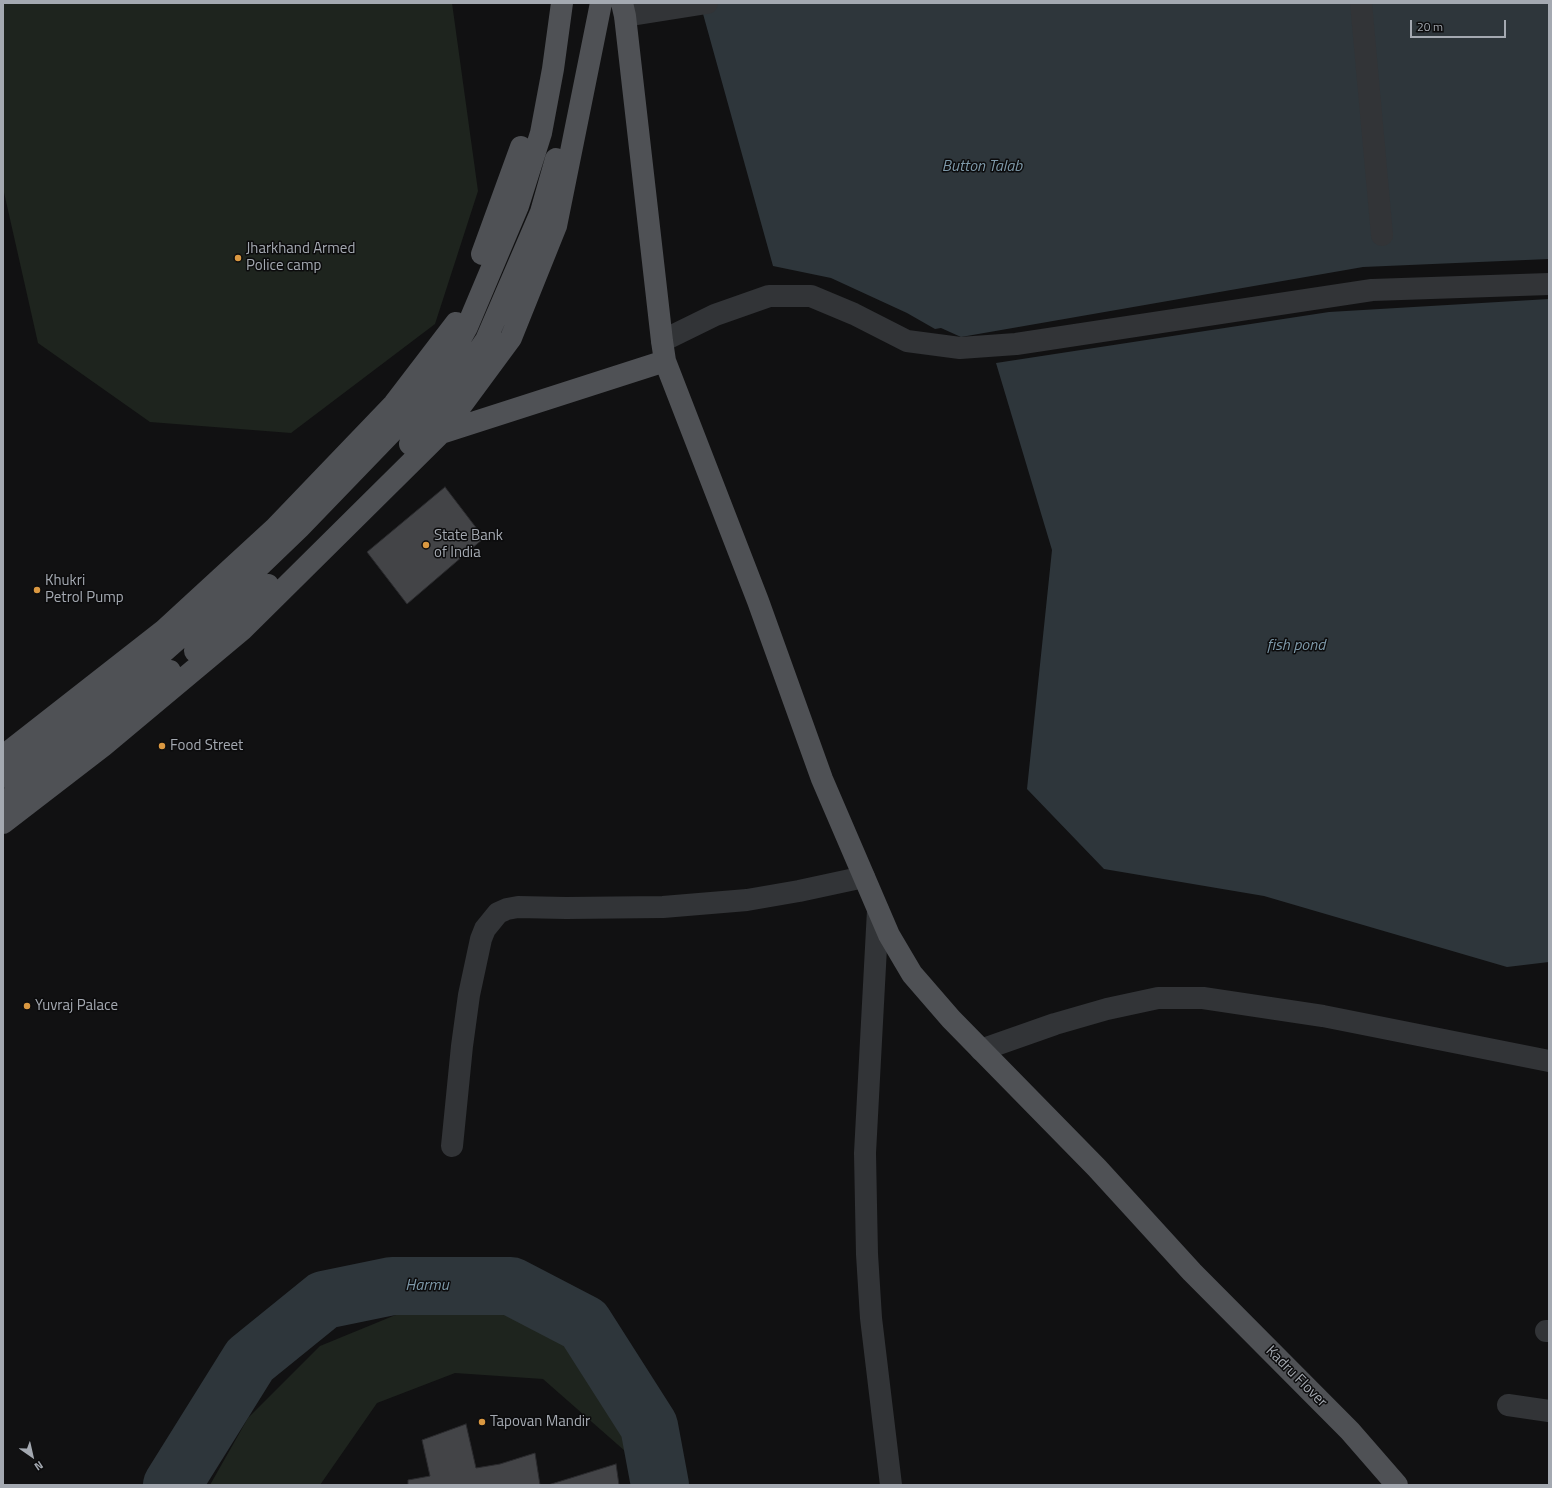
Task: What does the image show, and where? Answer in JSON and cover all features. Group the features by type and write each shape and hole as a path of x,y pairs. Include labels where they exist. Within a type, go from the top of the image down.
{"main road":[{"path":"3,756 163,631 275,528 394,404 457,322 527,132 548,3"},
{"path":"3,777 144,669 247,578 299,528 409,414 441,373 468,327 518,206 541,134 553,69 562,3"},
{"path":"3,803 196,650 289,565 426,428 486,340 541,212 562,135 588,3"},
{"path":"3,823 103,746 243,629 441,433 511,338 556,226 601,3"},
{"name":"Kadru Flover","path":"623,9 664,351 758,600 822,779 889,935 912,974 951,1019 1097,1168 1192,1272 1350,1431 1397,1485"},
{"path":"441,433 664,351"}],"street":[{"path":"623,9 707,3"},
{"path":"1361,3 1382,236"},
{"path":"664,351 715,315 769,296 811,296 854,314 907,341 960,348 1016,344 1372,290 1549,284"},
{"path":"452,1146 462,1046 469,995 481,939 485,929 498,913 507,909 518,907 663,907 747,900 799,892 864,877"},
{"path":"878,910 865,1153 867,1254 871,1318 891,1485"},
{"path":"981,1050 1055,1024 1107,1009 1158,998 1203,998 1323,1016 1549,1061"},
{"path":"1508,1405 1549,1411"}],"shaded area":[{"name":"Jharkhand Armed Police camp","path":"3,3 452,3 478,191 435,324 291,433 150,422 38,343 3,188"},
{"path":"488,1302 557,1330 603,1370 640,1426 650,1473 543,1379 455,1373 377,1403 320,1485 210,1485 248,1418 320,1346 398,1314"}],"water":[{"name":"Button Talab","path":"700,3 1549,3 1549,259 1363,267 961,337 941,328 935,329 907,313 831,278 773,266"},
{"name":"fish pond","path":"1549,299 1549,962 1507,967 1264,896 1104,869 1027,789 1052,550 996,363 1329,312"}],"building":[{"name":"State Bank of India","path":"445,487 484,538 407,604 367,552"},
{"path":"466,1424 476,1468 500,1464 535,1453 540,1485 408,1485 408,1480 430,1476 422,1440"},
{"path":"616,1464 619,1485 548,1485"}],"waterway":[{"name":"Harmu","path":"172,1485 250,1360 324,1300 392,1286 511,1286 584,1324 649,1426 660,1485"}],"place":[{"name":"Jharkhand Armed Police camp","path":"238,258"},
{"name":"State Bank of India","path":"426,545"},
{"name":"Khukri Petrol Pump","path":"37,590"},
{"name":"Food Street","path":"162,746"},
{"name":"Yuvraj Palace","path":"27,1006"},
{"name":"Tapovan Mandir","path":"482,1422"}]}
